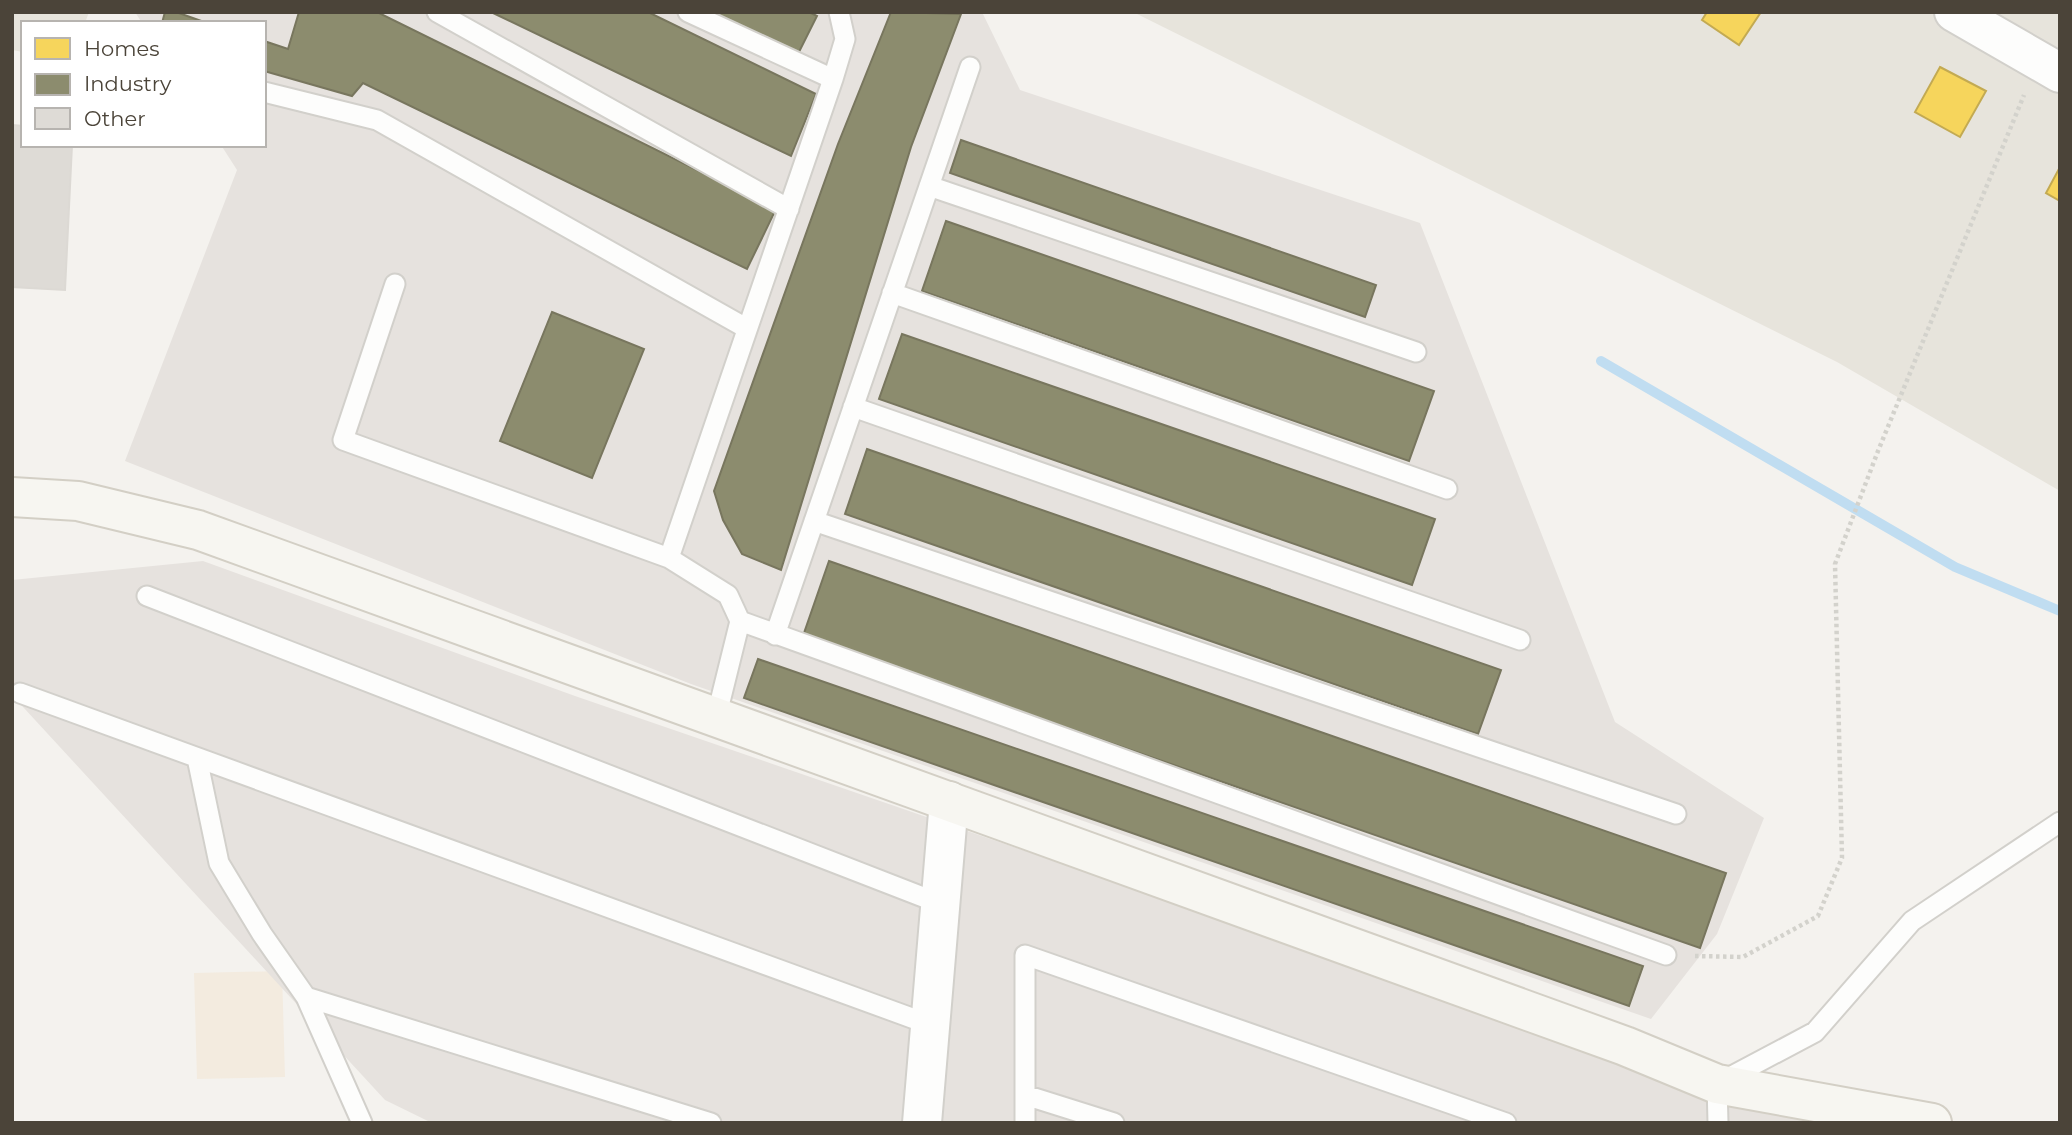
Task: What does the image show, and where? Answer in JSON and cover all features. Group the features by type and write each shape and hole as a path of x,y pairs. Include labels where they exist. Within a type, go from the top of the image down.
{"main road":[{"path":"12,497 78,501 198,530 1625,1046 1717,1084 1932,1123"}],"street":[{"path":"1954,12 2049,67"},
{"path":"922,1123 949,802"}],"lane":[{"path":"437,12 789,209"},
{"path":"688,12 833,79"},
{"path":"669,558 833,79 845,39 839,12"},
{"path":"775,635 970,66"},
{"path":"266,92 377,120 746,328"},
{"path":"929,186 1416,352"},
{"path":"395,284 344,440 669,558 727,595 740,621 716,718"},
{"path":"892,293 1447,489"},
{"path":"853,407 1520,640"},
{"path":"814,521 1676,814"},
{"path":"147,596 941,904"},
{"path":"740,621 1666,955"},
{"path":"20,693 931,1025"},
{"path":"197,758 219,863 262,934 306,997 362,1123"},
{"path":"1718,1123 1717,1084 1815,1032 1912,921 2060,822"},
{"path":"1025,1123 1025,955 1506,1123"},
{"path":"306,997 711,1123"},
{"path":"1025,1095 1114,1123"}],"path":[{"path":"1666,955 1743,957 1818,916 1842,858 1835,564 1884,438 2049,67"}],"shaded area":[{"path":"12,12 89,12 86,21 21,21 21,52 12,50"},
{"path":"135,12 982,12 1020,90 1420,223 1615,722 1764,818 1717,934 1651,1019 691,684 125,461 237,170 222,147 266,147 266,21 141,21"},
{"path":"1133,12 2060,12 2060,491 1837,362"},
{"path":"203,561 575,696 1656,1068 1898,1123 432,1123 385,1100 12,695 12,580"},
{"path":"282,971 285,1077 197,1079 194,973"}],"building: Homes":[{"path":"1707,12 1761,12 1739,45 1702,20"},
{"path":"1940,67 1986,91 1960,137 1915,112"},
{"path":"2060,167 2060,201 2046,193"}],"building: Industry":[{"path":"165,12 176,12 201,21 163,21"},
{"path":"299,12 377,12 776,209 747,269 363,83 352,96 266,72 266,42 288,49"},
{"path":"491,12 648,12 816,94 791,156"},
{"path":"711,12 809,12 817,16 798,54"},
{"path":"891,12 961,14 911,147 781,570 742,554 723,520 714,491 838,144"},
{"path":"961,140 1376,285 1365,317 950,173"},
{"path":"946,221 1434,391 1409,461 922,291"},
{"path":"552,312 644,349 592,478 500,441"},
{"path":"902,334 1435,519 1412,585 879,399"},
{"path":"867,449 1501,670 1478,734 845,514"},
{"path":"829,561 1726,873 1700,948 803,636"},
{"path":"758,659 1643,966 1629,1006 744,698"}],"building: Other":[{"path":"12,125 21,126 21,147 72,147 65,290 12,287"}],"waterway":[{"path":"1601,361 1955,567 2060,611"}]}
